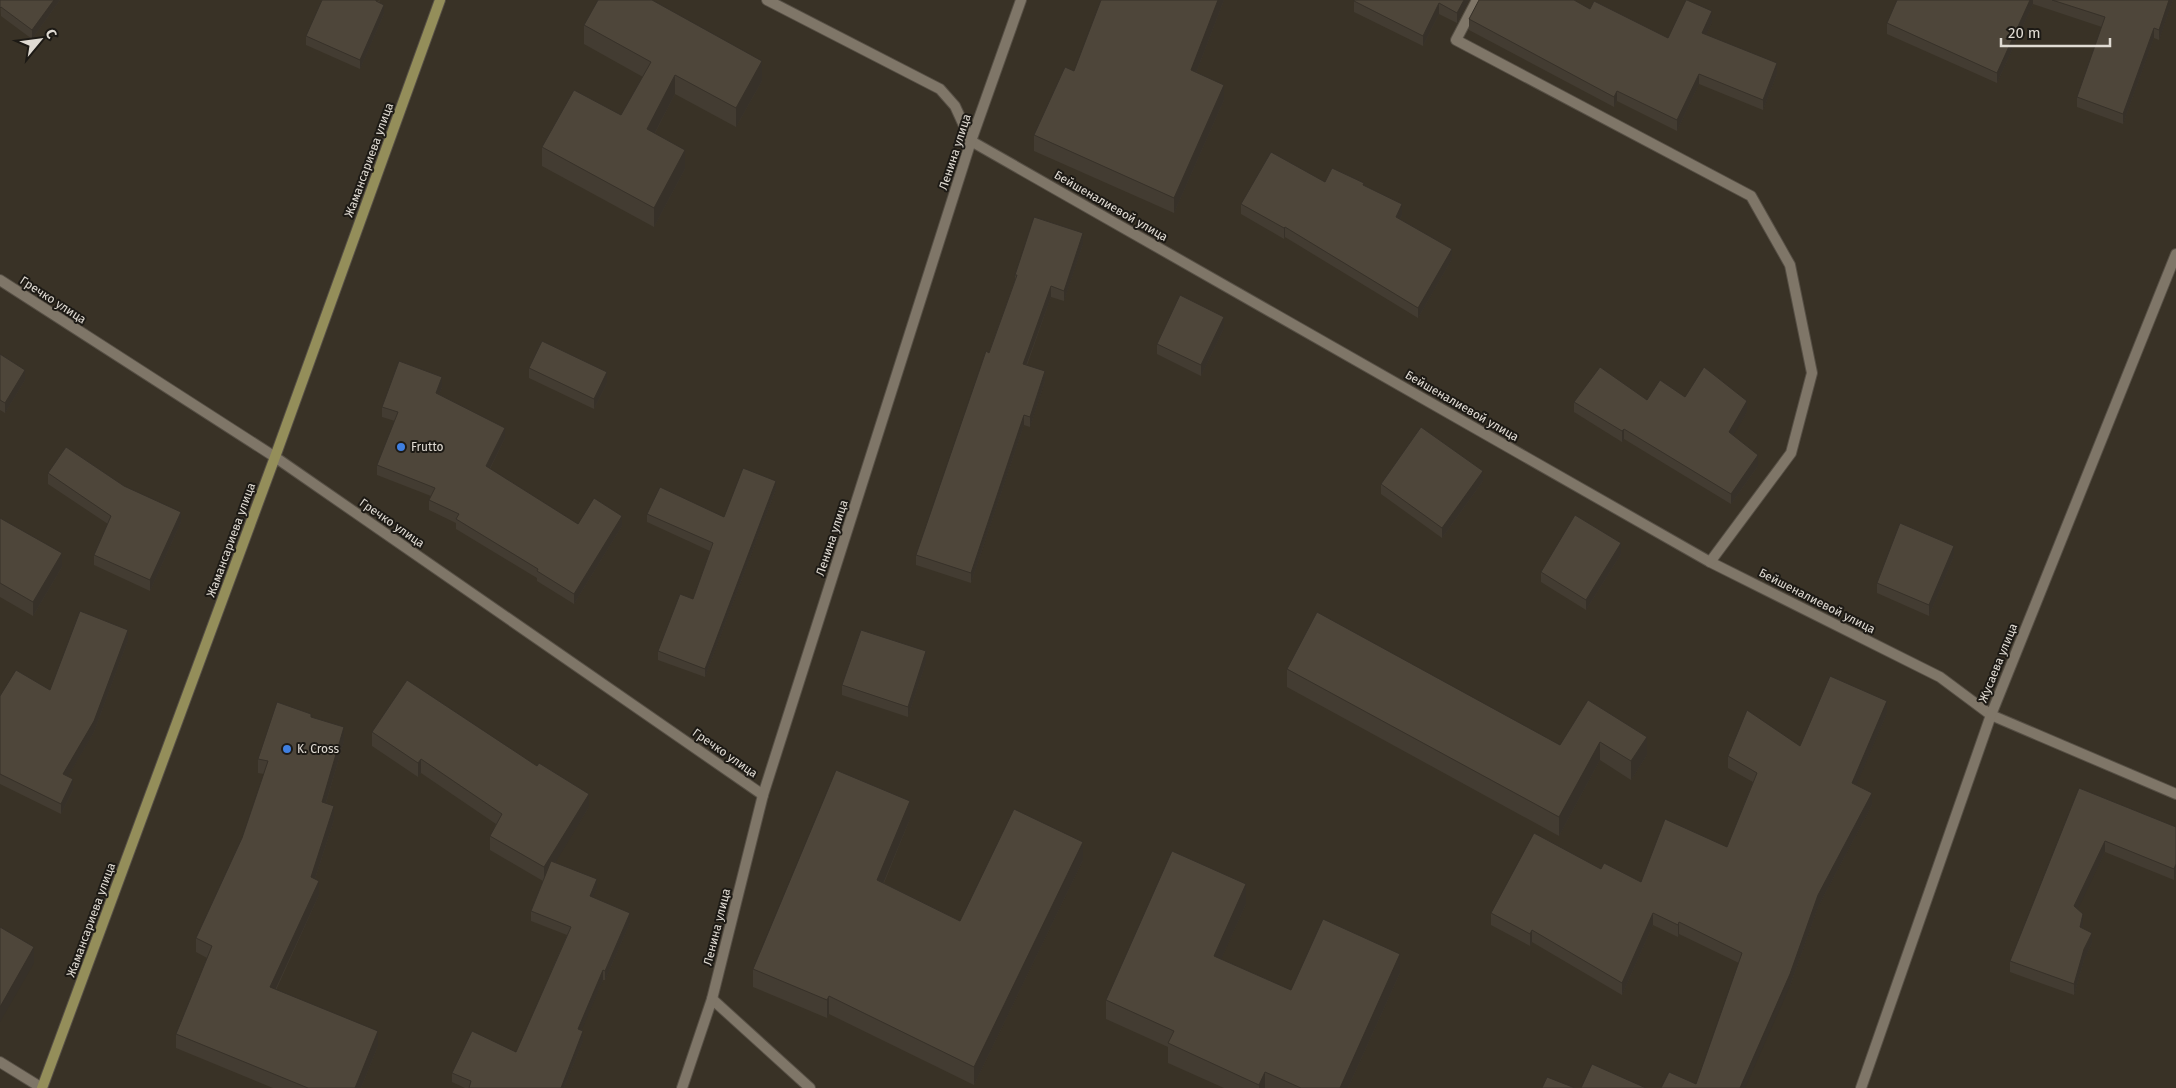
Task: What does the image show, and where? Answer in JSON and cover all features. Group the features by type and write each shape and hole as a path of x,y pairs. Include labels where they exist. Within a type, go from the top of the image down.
{"main road":[{"name":"Жамансариева улица","path":"42,1088 275,457 440,0"}],"street":[{"path":"767,0 940,89 955,106 971,140"},
{"name":"Ленина улица","path":"682,1088 712,999 763,795 971,140 1021,0"},
{"path":"1477,0 1456,40 1751,196 1790,265 1812,373 1791,453 1710,562"},
{"name":"Бейшеналиевой улица","path":"971,140 1710,562 1940,677 1991,715 2176,794"},
{"name":"Жусаева улица","path":"1860,1088 1991,715 2176,254"},
{"name":"Гречко улица","path":"0,280 275,457 763,795"},
{"path":"712,999 810,1088"},
{"path":"0,1062 42,1088"}],"building":[{"path":"0,0 54,0 32,30 0,8"},
{"path":"322,0 376,0 384,5 360,60 306,36"},
{"path":"598,0 652,0 762,61 736,108 675,75 647,129 685,150 654,208 542,147 574,90 621,115 651,62 584,25"},
{"path":"1101,0 1218,0 1191,70 1224,85 1174,198 1034,135 1065,67 1074,71"},
{"path":"1354,0 1464,0 1457,13 1439,3 1423,36"},
{"path":"1479,0 1574,0 1590,9 1594,1 1668,38 1687,0 1712,11 1702,33 1777,63 1763,100 1699,74 1677,120 1617,91 1614,97 1469,19"},
{"path":"1897,0 2030,0 1997,73 1887,23"},
{"path":"2052,0 2169,0 2159,30 2154,28 2123,114 2077,97 2105,17"},
{"path":"1271,152 1325,182 1332,168 1364,183 1363,185 1402,204 1396,217 1452,249 1418,308 1285,227 1241,204"},
{"path":"1034,217 1083,233 1064,291 1051,286 1023,364 1045,371 1030,417 1024,415 971,573 916,555 986,351 989,353 1017,275 1015,275"},
{"path":"1180,295 1224,317 1201,365 1157,344"},
{"path":"542,341 607,372 594,399 529,368"},
{"path":"0,354 25,370 5,403 0,400"},
{"path":"399,361 442,377 436,393 505,428 486,466 578,524 594,498 622,516 574,594 537,571 538,569 456,519 459,514 429,500 435,488 377,465 398,412 382,407"},
{"path":"1600,367 1647,400 1660,380 1685,397 1704,367 1747,401 1729,432 1758,455 1731,494 1624,429 1622,431 1574,402"},
{"path":"1421,427 1483,471 1442,528 1381,484"},
{"path":"66,447 124,486 181,512 150,580 94,555 111,516 48,473"},
{"path":"743,468 776,481 705,669 658,651 680,594 693,599 713,543 647,514 660,487 724,517"},
{"path":"1575,515 1621,543 1586,600 1541,572"},
{"path":"0,518 62,553 33,602 0,583"},
{"path":"1900,523 1954,546 1929,605 1877,583"},
{"path":"80,611 128,630 94,721 63,774 73,779 61,804 0,774 0,696 16,670 50,690"},
{"path":"1317,612 1560,745 1588,700 1647,737 1631,761 1600,742 1559,817 1287,669"},
{"path":"861,630 926,651 908,707 842,685"},
{"path":"1830,676 1887,701 1852,783 1872,793 1818,895 1790,974 1740,1088 1661,1088 1669,1072 1696,1084 1742,953 1679,922 1678,925 1653,913 1622,983 1532,930 1530,934 1491,913 1534,833 1601,869 1604,863 1641,882 1665,819 1727,847 1757,773 1728,756 1747,710 1800,746"},
{"path":"407,680 537,766 539,763 589,794 544,867 490,836 502,814 421,759 418,763 372,732"},
{"path":"277,702 311,714 311,717 344,727 322,802 334,806 311,877 319,881 270,987 378,1031 355,1088 308,1088 176,1034 212,946 196,938 242,838 268,761 258,759"},
{"path":"836,770 910,801 877,880 960,921 1014,809 1083,842 974,1067 829,996 827,1000 753,969"},
{"path":"2079,788 2176,827 2176,864 2174,869 2105,841 2074,906 2083,914 2080,927 2092,933 2084,949 2074,984 2010,961"},
{"path":"1172,851 1246,884 1214,956 1291,990 1323,919 1400,954 1340,1088 1301,1088 1265,1072 1259,1085 1168,1043 1174,1031 1106,1000"},
{"path":"551,861 597,879 590,896 630,913 578,1029 583,1031 561,1088 469,1088 471,1081 452,1073 472,1031 516,1052 571,927 531,911"},
{"path":"0,927 34,947 0,1007"},
{"path":"1592,1064 1646,1088 1581,1088"},
{"path":"1547,1077 1575,1088 1542,1088"}],"place":[{"name":"Frutto","path":"401,447"},
{"name":"K. Cross","path":"287,749"}]}
